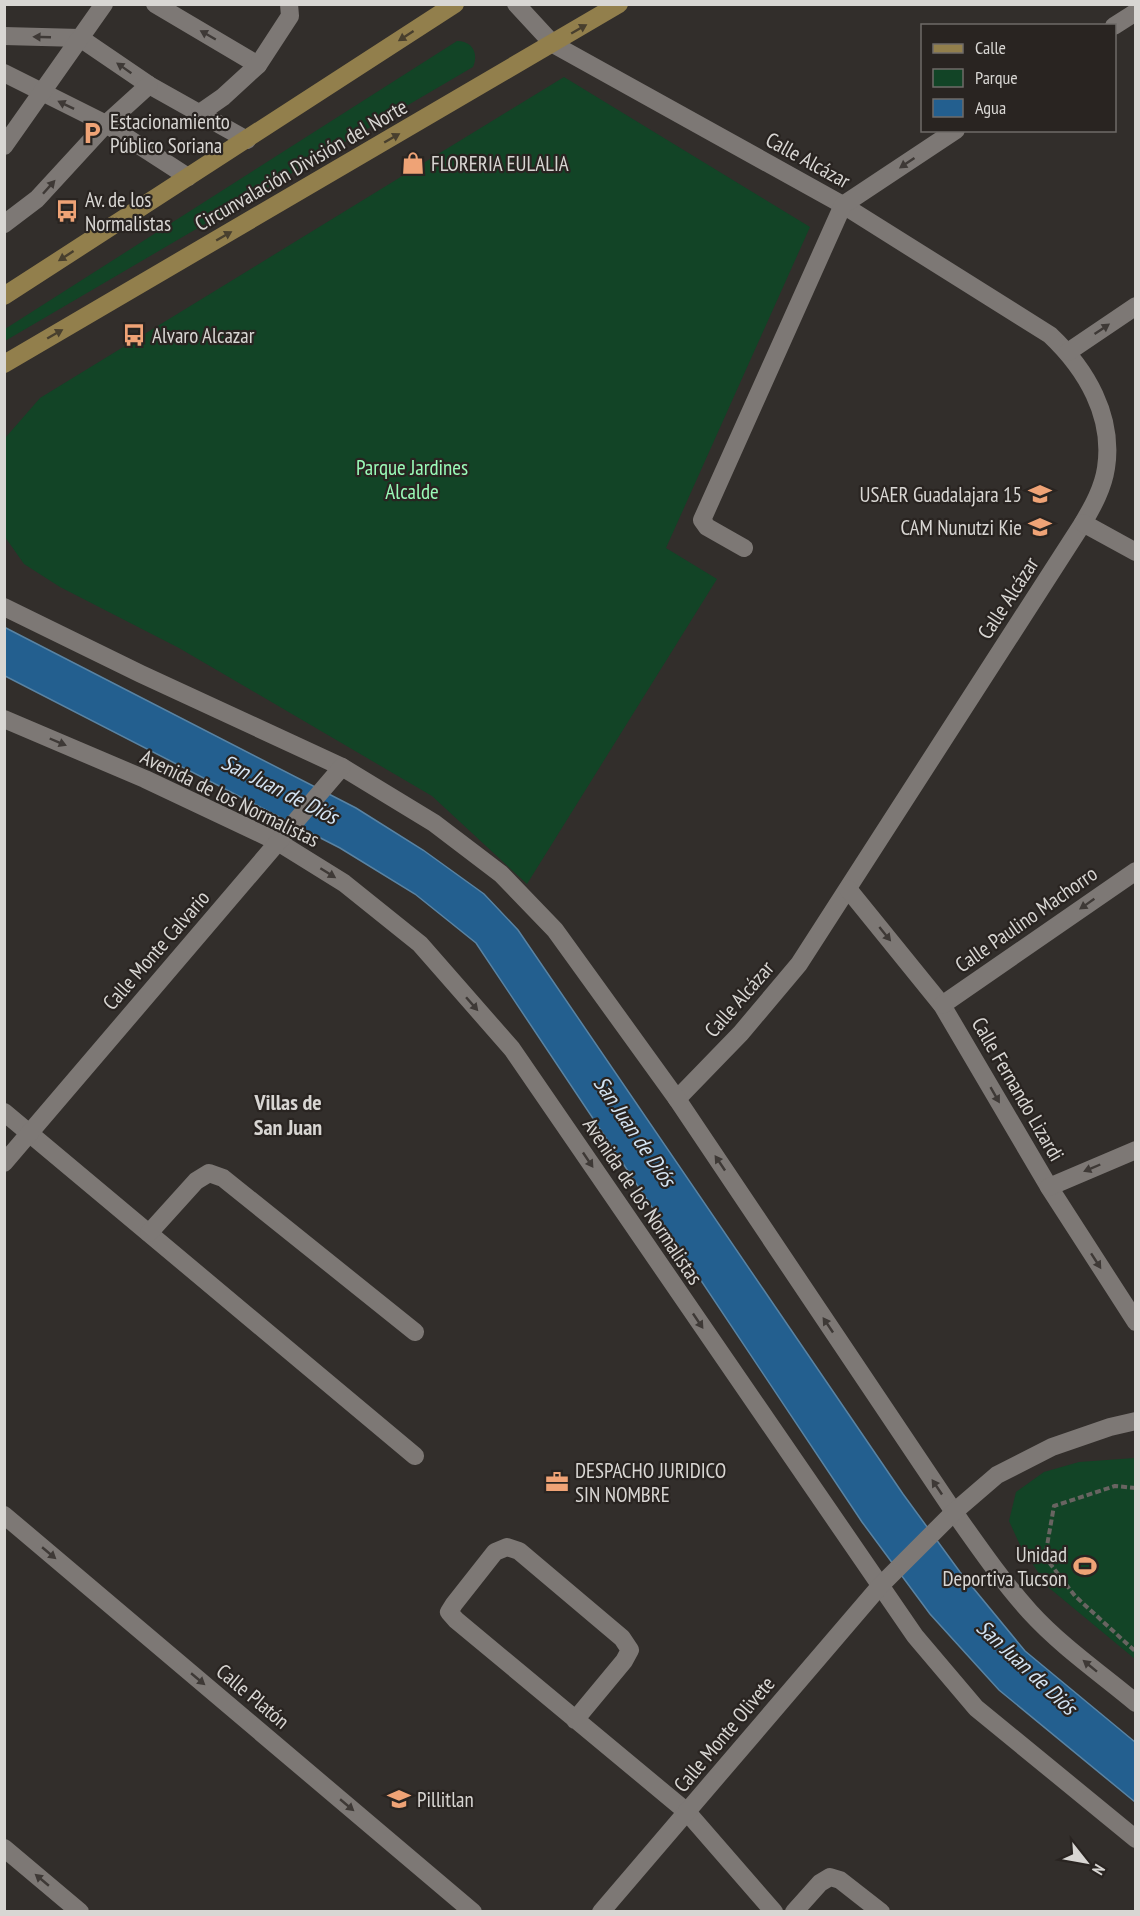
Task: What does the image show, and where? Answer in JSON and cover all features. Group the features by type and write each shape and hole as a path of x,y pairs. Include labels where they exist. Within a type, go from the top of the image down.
{"main road":[{"path":"4,296 455,4"},
{"name":"Circunvalación División del Norte","path":"5,364 620,4"}],"street":[{"path":"4,146 12,119 41,92 104,4"},
{"path":"155,4 258,65"},
{"name":"Calle Alcázar","path":"516,4 553,44 843,205 1050,335 1068,352 1096,396 1104,419 1108,445 1106,468 1098,496 1083,523 799,964 741,1033 677,1099"},
{"path":"200,113 223,97 258,65 289,10"},
{"path":"1116,25 1136,12"},
{"path":"4,36 80,38 149,85 247,140"},
{"path":"4,73 106,124 188,177"},
{"path":"4,224 38,199 106,124 149,85"},
{"path":"744,549 707,527 702,520 843,205 953,132"},
{"path":"1068,352 1136,306"},
{"path":"1083,523 1136,552"},
{"path":"4,607 434,823 501,874 555,930 677,1099 949,1518 1030,1612 1067,1647 1136,1703"},
{"name":"Avenida de los Normalistas","path":"4,719 283,837 420,944 512,1050 884,1582 915,1636 976,1708 1136,1839"},
{"name":"Calle Monte Calvario","path":"4,1163 337,773"},
{"name":"Calle Paulino Machorro","path":"942,1005 1136,871"},
{"name":"Calle Fernando Lizardi","path":"848,889 942,1005 1049,1187 1136,1322"},
{"path":"4,1112 415,1456"},
{"path":"1049,1187 1136,1150"},
{"path":"149,1233 196,1181 209,1173 223,1178 415,1332"},
{"name":"Calle Monte Olivete","path":"602,1911 884,1582 949,1518 997,1475 1052,1447 1110,1427 1136,1421"},
{"name":"Calle Platón","path":"4,1515 473,1911"},
{"path":"575,1720 624,1661 630,1650 622,1638 519,1551 507,1547 495,1552 449,1612 456,1620 575,1720 687,1812 774,1911"},
{"path":"4,1848 80,1911"},
{"path":"794,1911 820,1883 831,1877 840,1880 881,1911"}],"path":[{"path":"1136,1488 1115,1486 1054,1506 1045,1557 1075,1596 1136,1652"}],"green space":[{"path":"457,41 467,43 473,49 475,62 473,67 5,341 5,329"},
{"name":"Parque Jardines Alcalde","path":"564,77 810,227 666,548 717,579 527,884 432,796 179,648 60,587 24,564 5,537 4,441 40,398"},
{"name":"Unidad Deportiva Tucson","path":"1136,1458 1135,1659 1048,1587 1020,1545 1009,1521 1016,1492 1044,1472 1079,1462"}],"water":[{"name":"San Juan de Diós","path":"4,627 356,808 423,850 484,894 518,930 903,1494 960,1572 1025,1651 1135,1742 1135,1802 999,1690 930,1614 862,1522 476,943 415,894 340,848 5,676"}],"place":[{"name":"Estacionamiento Público Soriana","path":"92,133"},
{"name":"FLORERIA EULALIA","path":"413,163"},
{"name":"Av. de los Normalistas","path":"67,211"},
{"name":"Alvaro Alcazar","path":"134,335"},
{"name":"USAER Guadalajara 15","path":"1040,494"},
{"name":"CAM Nunutzi Kie","path":"1040,527"},
{"name":"DESPACHO JURIDICO SIN NOMBRE","path":"557,1482"},
{"name":"Unidad Deportiva Tucson","path":"1085,1566"},
{"name":"Pillitlan","path":"399,1799"}],"district":[{"name":"Villas de San Juan","path":"288,1114"}]}
